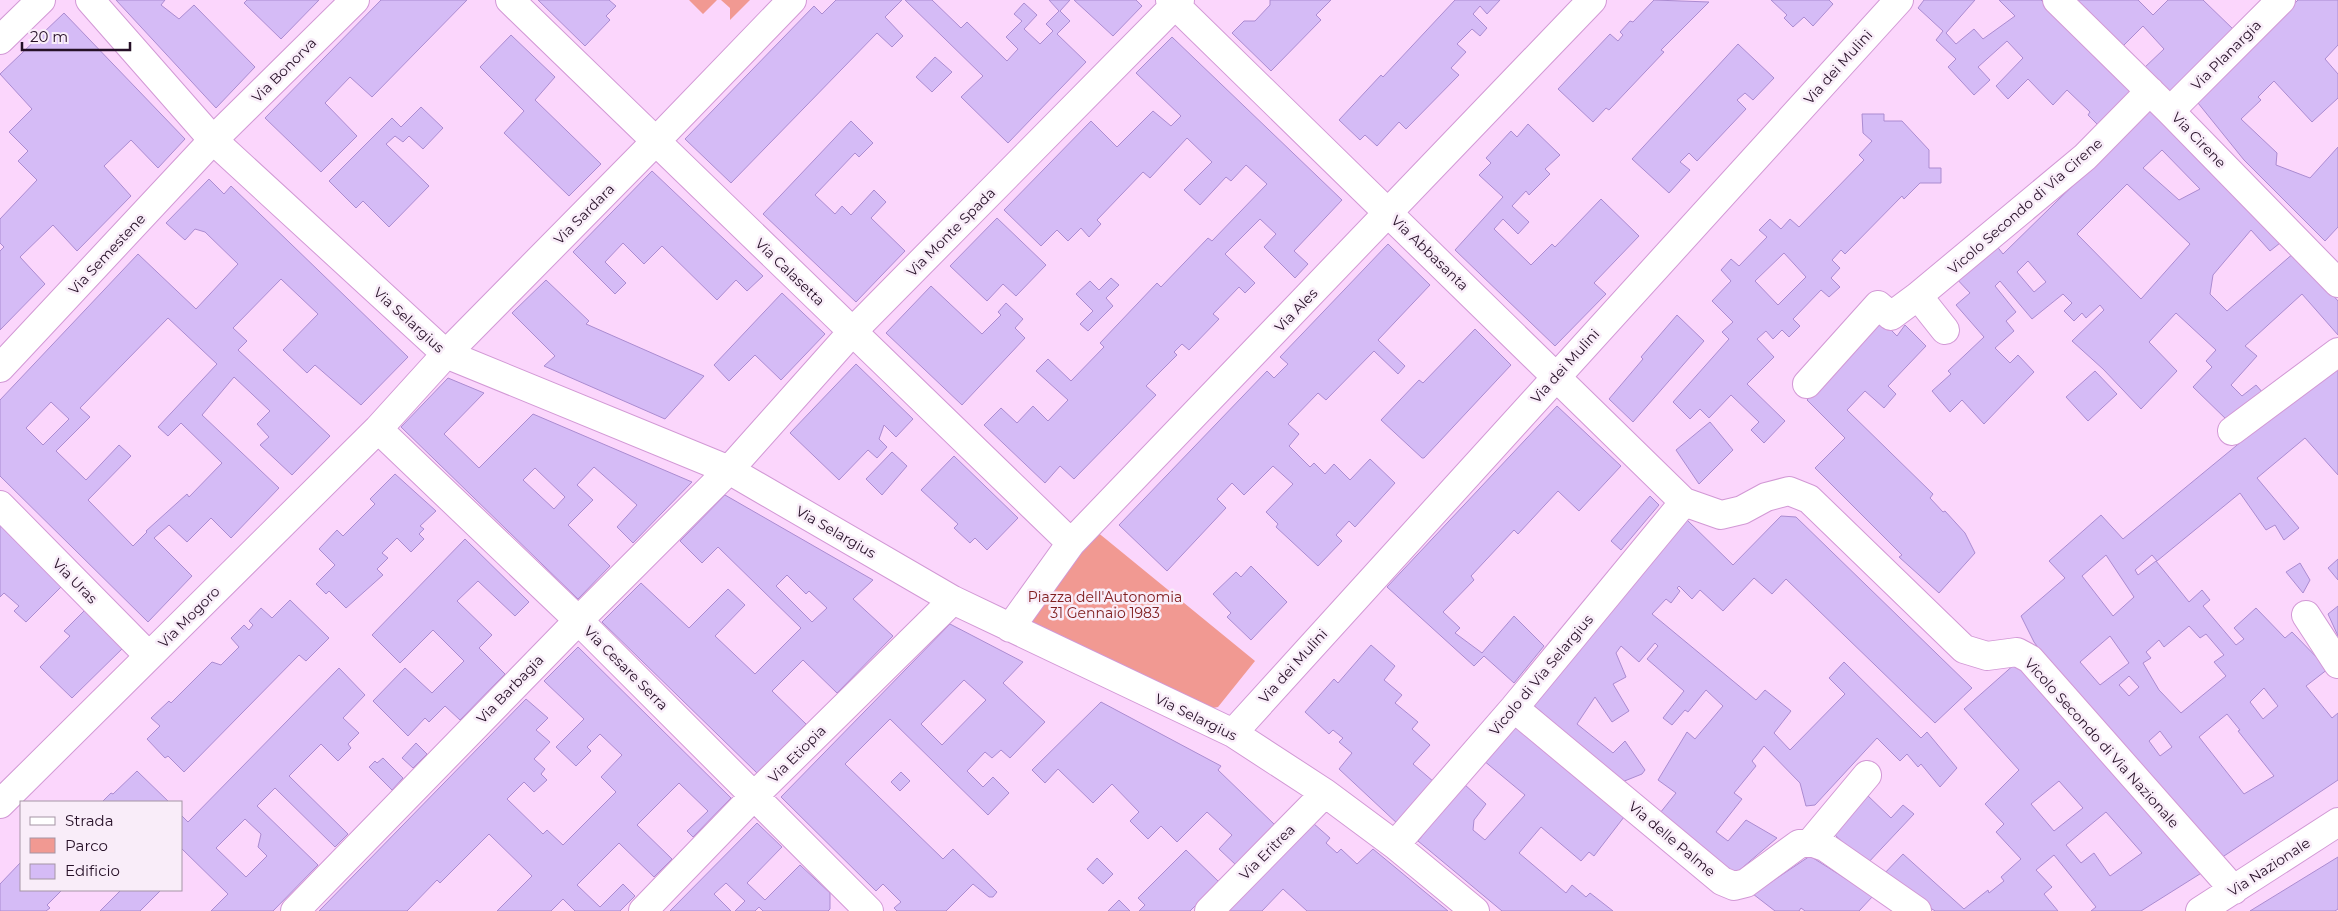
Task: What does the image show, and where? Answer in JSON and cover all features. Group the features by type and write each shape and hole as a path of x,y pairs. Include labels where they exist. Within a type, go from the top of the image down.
{"street":[{"path":"0,40 41,0"},
{"name":"Via Selargius","path":"90,0 213,140 446,354 729,470 953,600 1233,733 1325,793 1395,845 1475,911"},
{"name":"Via Bonorva","path":"213,140 355,0"},
{"name":"Via Calasetta","path":"510,0 1071,543"},
{"name":"Via Sardara","path":"378,429 446,354 656,142 792,0"},
{"name":"Via Ales","path":"1010,628 1071,543 1389,214 1592,0"},
{"name":"Via dei Mulini","path":"1233,733 1556,375 1899,0"},
{"name":"Via Cirene","path":"2057,0 2170,110 2338,283"},
{"name":"Via Planargia","path":"2170,110 2281,0"},
{"name":"Via Abbasanta","path":"1175,2 1684,502"},
{"name":"Via Monte Spada","path":"729,470 852,332 1175,2"},
{"name":"Vicolo Secondo di Via Cirene","path":"1807,384 1878,305 1891,316 1918,296 2085,157 2150,91"},
{"name":"Via Semestene","path":"0,368 213,140"},
{"path":"1918,296 1945,330"},
{"path":"2232,431 2338,352"},
{"name":"Via Cesare Serra","path":"378,429 578,620 754,796 861,908"},
{"name":"Via Mogoro","path":"0,804 378,429"},
{"name":"Via Barbagia","path":"294,911 578,620 729,470"},
{"name":"Vicolo Secondo di Via Nazionale","path":"1684,502 1721,515 1742,510 1766,497 1789,492 1809,499 1964,649 1987,656 2017,652 2030,659 2234,890"},
{"name":"Vicolo di Via Selargius","path":"1395,845 1514,708 1684,502"},
{"name":"Via Uras","path":"0,506 149,656"},
{"name":"Via Etiopia","path":"643,911 754,796 953,600"},
{"path":"2306,615 2338,664"},
{"name":"Via delle Palme","path":"1514,708 1722,881 1734,886 1746,883 1799,844 1811,842"},
{"path":"1867,775 1811,842 1825,847 1916,911"},
{"name":"Via Eritrea","path":"1210,911 1325,793"},
{"name":"Via Nazionale","path":"2200,911 2338,823"}],"green space":[{"path":"689,0 717,0 703,14"},
{"path":"721,0 750,0 730,20 730,8"},
{"name":"Piazza dell'Autonomia 31 Gennaio 1983","path":"1096,531 1255,661 1218,707 1208,709 1029,626 1031,611"}],"building":[{"path":"116,0 165,0 161,5 179,19 194,5 255,67 216,108"},
{"path":"247,0 319,0 281,39 244,3"},
{"path":"381,0 467,0 372,97 350,77 325,103 357,136 321,172 265,118"},
{"path":"538,0 609,0 616,6 606,16 610,20 585,46"},
{"path":"836,0 902,0 885,17 903,36 892,47 877,33 731,183 685,139 814,6 822,14"},
{"path":"905,0 932,0 961,28 967,22 1007,61 1018,49 1006,37 1022,21 1014,14 1024,3 1037,15 1024,29 1040,44 1053,31 1046,24 1059,11 1049,0 1070,0 1060,11 1070,21 1057,34 1086,62 1008,143 961,97 983,76"},
{"path":"1074,0 1136,0 1142,6 1113,36"},
{"path":"1270,0 1331,0 1316,15 1321,20 1271,71 1232,33 1244,21 1255,21 1270,5"},
{"path":"1455,0 1500,0 1487,14 1480,6 1473,14 1487,28 1480,36 1472,29 1457,44 1466,52 1451,68 1459,75 1406,129 1399,122 1377,146 1365,135 1360,140 1339,120 1381,75 1383,77"},
{"path":"1654,0 1709,2 1661,50 1664,52 1609,110 1606,108 1593,122 1558,89 1610,34 1618,41 1623,35 1620,32 1630,21 1633,22"},
{"path":"1771,0 1829,0 1833,4 1813,26 1804,17 1793,27 1784,18 1787,15"},
{"path":"1924,0 1975,0 1946,33 1956,44 1974,29 1983,39 2015,16 1999,0 2041,0 2136,91 2100,127 2088,115 2090,112 2067,90 2053,105 2028,79 2008,99 1996,86 2023,58 2007,41 1978,67 1990,80 1974,95 1948,67 1956,59 1936,40 1943,31 1918,8"},
{"path":"2070,0 2138,0 2153,15 2168,0 2203,0 2234,30 2169,93 2143,69 2164,49 2143,26 2121,48"},
{"path":"2298,0 2338,0 2338,45 2325,59 2338,74 2338,98 2312,122 2274,81 2258,97 2261,100 2241,119 2277,153 2276,165 2310,178 2338,147 2338,227 2325,241 2244,160 2198,103"},
{"path":"64,13 185,139 158,168 131,140 104,166 131,196 77,251 53,225 20,257 45,284 0,330 0,251 4,247 0,243 0,219 37,180 18,161 28,151 9,132 32,109 0,74"},
{"path":"511,35 555,77 535,100 601,164 569,196 504,133 524,111 480,67"},
{"path":"1172,37 1342,200 1294,251 1308,264 1295,278 1264,247 1276,234 1260,219 1225,254 1255,283 1245,293 1239,287 1213,314 1219,319 1189,350 1182,344 1174,352 1177,355 1146,386 1156,395 1074,479 1060,466 1045,483 984,425 1001,408 1017,423 1033,406 1048,421 1068,400 1036,371 1048,359 1071,381 1104,347 1100,343 1157,283 1161,287 1208,238 1212,241 1267,184 1246,165 1231,181 1226,177 1200,205 1184,190 1212,162 1187,138 1150,178 1143,172 1097,220 1101,224 1089,237 1081,228 1068,241 1057,230 1041,246 1004,210 1091,121 1117,147 1153,111 1171,126 1181,116 1136,73"},
{"path":"1738,44 1774,78 1753,100 1745,93 1737,100 1746,109 1697,161 1689,153 1680,162 1690,170 1669,193 1632,159"},
{"path":"935,57 952,72 932,92 916,77"},
{"path":"421,107 443,128 423,149 409,136 403,142 395,136 386,144 429,186 389,227 363,201 356,208 329,181 392,118 401,127"},
{"path":"2152,108 2285,239 2270,251 2251,230 2213,275 2210,294 2227,311 2295,252 2338,301 2338,335 2302,294 2245,346 2257,356 2231,385 2242,396 2256,385 2265,395 2229,422 2193,387 2212,367 2206,361 2216,350 2176,313 2149,342 2177,371 2141,409 2103,369 2072,341 2104,310 2100,305 2086,318 2082,313 2074,321 2064,311 2072,303 2063,294 2032,319 2000,281 1995,286 2016,312 2006,321 2014,331 1995,348 2010,363 2018,355 2034,372 1984,424 1962,400 1950,412 1932,391 1951,374 1948,371 1984,337 1956,305 1970,293 1953,275 1992,240 2003,254","holes":["2162,150 2200,189 2179,200 2143,168","2127,184 2190,244 2141,299 2077,234","2028,261 2046,282 2034,292 2017,272"]},
{"path":"1862,114 1884,114 1884,121 1902,121 1929,150 1929,168 1941,168 1941,183 1920,183 1904,199 1902,196 1845,254 1841,250 1832,260 1840,268 1831,278 1840,287 1829,297 1821,290 1793,319 1800,326 1789,337 1782,330 1773,339 1766,331 1757,339 1774,357 1747,384 1785,421 1764,443 1751,430 1759,422 1731,395 1709,418 1700,409 1690,419 1673,402 1729,339 1722,332 1733,322 1712,301 1731,281 1721,270 1731,259 1739,266 1767,237 1759,230 1770,219 1781,229 1790,219 1799,227 1864,160 1859,155 1872,141 1863,133","holes":["1784,253 1806,277 1778,305 1755,281"]},
{"path":"851,121 873,143 859,157 855,153 815,195 835,214 842,206 851,215 874,190 886,202 871,218 905,251 856,302 763,214"},
{"path":"1528,124 1560,155 1545,169 1550,174 1529,195 1526,191 1512,206 1529,222 1518,234 1503,219 1494,229 1531,265 1552,244 1555,247 1601,199 1639,236 1594,283 1606,294 1555,346 1455,250 1503,197 1479,175 1491,163 1486,158 1511,131 1517,137"},
{"path":"652,171 763,276 747,291 736,280 717,300 662,246 644,264 623,243 605,262 626,283 615,294 573,252"},
{"path":"209,179 224,194 231,186 408,357 361,405 315,365 307,373 283,350 318,314 281,279 233,328 247,341 238,350 330,436 292,475 260,445 269,437 257,424 270,411 234,377 202,415 279,488 231,538 211,518 187,542 169,525 154,538 192,576 148,622 0,476 0,400 138,254 196,309 238,264 205,232 195,229 185,240 166,223","holes":["168,318 217,364 158,427 168,436 181,423 222,463 189,497 187,494 146,531 133,546 88,500 131,456 119,445 86,480 56,451 90,417 80,408","51,402 69,419 43,445 26,428"]},
{"path":"997,218 1046,265 1016,296 1003,284 987,301 950,266"},
{"path":"1388,244 1430,285 1378,340 1405,366 1398,374 1374,351 1326,400 1318,393 1288,424 1299,434 1289,446 1310,467 1314,463 1325,474 1334,464 1350,480 1370,459 1395,483 1355,527 1349,521 1336,535 1342,541 1318,566 1276,527 1278,524 1266,512 1293,484 1273,466 1244,495 1232,483 1217,499 1226,508 1167,571 1119,525 1267,371 1274,378 1288,364 1280,357"},
{"path":"1111,278 1119,285 1106,298 1113,306 1088,331 1080,324 1093,311 1076,294 1090,281 1099,290"},
{"path":"546,280 589,321 586,324 704,376 665,419 544,366 555,356 512,313"},
{"path":"931,286 982,334 1001,315 998,312 1006,303 1023,319 1015,328 1025,338 962,405 886,333"},
{"path":"782,293 825,334 781,380 755,355 729,381 714,365"},
{"path":"1677,315 1704,341 1633,422 1609,399 1643,359 1641,357"},
{"path":"1880,319 1897,336 1905,325 1926,346 1888,386 1896,394 1884,408 1865,391 1847,410 1933,494 1930,498 1965,533 1975,553 1939,593 1899,557 1902,555 1815,468 1845,438 1807,400"},
{"path":"1475,329 1511,365 1422,458 1381,420 1419,380 1423,383"},
{"path":"2338,362 2338,475 2305,438 2257,478 2299,528 2284,540 2275,525 2266,530 2240,493 2157,561 2152,555 2135,570 2138,575 2156,561 2189,602 2202,590 2210,600 2203,606 2236,645 2244,639 2234,628 2256,608 2285,638 2292,632 2328,669 2306,686 2332,718 2338,713 2338,780 2221,858 2048,661 2034,642 2021,616 2065,578 2049,561 2101,515 2123,539","holes":["2106,555 2134,597 2113,616 2082,576","2189,626 2200,638 2206,634 2224,655 2214,662 2226,676 2181,713 2159,690 2143,663 2151,658 2146,652 2159,640 2164,647","2110,636 2129,663 2100,685 2080,662","2129,676 2139,687 2129,696 2119,685","2264,688 2278,706 2263,719 2250,702","2227,714 2240,730 2238,731 2274,776 2244,794 2199,737","2160,731 2172,747 2160,756 2149,741"]},
{"path":"856,364 913,419 896,437 884,425 879,439 887,447 877,458 868,450 839,480 790,433"},
{"path":"2095,371 2117,394 2088,421 2066,397"},
{"path":"448,378 484,393 444,434 479,468 533,414 692,482 633,543 617,527 637,505 594,467 577,485 593,500 568,525 610,566 578,599 401,427","holes":["535,468 565,497 554,509 523,480"]},
{"path":"1557,406 1621,466 1579,511 1558,491 1518,534 1514,530 1471,576 1474,580 1443,612 1460,628 1455,633 1482,653 1514,616 1544,646 1514,683 1484,656 1474,666 1387,587"},
{"path":"1710,422 1733,450 1699,484 1676,450"},
{"path":"892,452 907,466 882,495 866,479"},
{"path":"954,456 1018,518 987,550 975,538 970,543 954,528 958,524 921,490"},
{"path":"395,474 436,511 420,526 424,529 419,534 424,539 411,552 397,538 382,553 388,558 377,569 383,575 346,608 329,591 326,594 316,584 335,565 319,549 337,530 343,536 375,504 370,499"},
{"path":"725,495 873,580 853,599 893,636 837,693 803,660 772,691 806,724 757,773 602,622 641,583 689,628 728,589 745,605 715,636 755,674 801,628 718,547 702,563 680,541","holes":["787,575 806,594 809,591 827,608 812,622 776,586"]},
{"path":"1650,496 1659,505 1621,550 1611,541"},
{"path":"1781,516 1796,517 1972,688 1935,723 1786,579 1772,594 1754,578 1723,611 1700,590 1692,599 1679,586 1677,588 1680,591 1671,603 1666,599 1652,614 1756,700 1765,690 1791,711 1774,733 1790,750 1845,694 1829,678 1844,662 1921,738 1927,732 1957,768 1940,787 1921,764 1918,767 1907,754 1900,761 1877,738 1815,805 1806,806 1800,783 1764,746 1752,761 1756,766 1734,793 1742,799 1716,832 1728,841 1746,820 1777,838 1735,874 1660,813 1676,793 1658,780 1687,732 1695,739 1723,706 1706,690 1688,712 1685,710 1672,725 1663,718 1684,691 1647,659 1658,646 1655,643 1639,662 1621,646 1616,653 1626,677 1613,684 1629,711 1612,722 1595,697 1577,724 1613,753 1625,741 1645,770 1642,774 1622,782 1531,703 1686,519 1733,565"},
{"path":"0,522 63,585 26,622 14,611 19,606 4,593 0,597"},
{"path":"465,539 529,602 515,616 478,581 457,601 492,635 479,648 505,674 460,720 445,706 429,722 425,718 408,736 373,701 405,668 432,693 464,661 433,630 400,663 372,635"},
{"path":"2338,559 2338,580 2328,568"},
{"path":"2300,563 2310,580 2303,593 2286,572"},
{"path":"1251,566 1287,602 1251,640 1227,617 1231,613 1213,594 1236,572 1241,577"},
{"path":"290,600 329,638 306,661 299,655 184,772 168,756 165,758 147,739 160,726 151,718 169,701 171,703 212,662 221,665 239,647 231,638 244,625 249,630 253,625 249,621 261,608 272,618"},
{"path":"2338,606 2338,636 2328,614"},
{"path":"87,608 125,646 72,698 40,667 70,636 64,631"},
{"path":"950,624 1023,662 1003,683 1045,722 1010,758 1001,750 992,758 985,752 967,771 983,787 993,777 1009,793 988,815 890,719 845,764 943,859 953,849 997,892 993,897 989,897 973,884 946,911 897,911 894,908 901,902 883,884 876,891 781,797","holes":["964,680 986,700 942,745 921,724"]},
{"path":"1371,645 1395,666 1384,680 1402,695 1395,703 1418,722 1412,729 1430,745 1413,764 1434,782 1399,825 1339,769 1352,753 1339,742 1343,738 1333,730 1329,734 1305,712 1334,679 1338,683"},
{"path":"578,647 731,798 693,837 687,831 708,811 679,783 637,825 672,859 654,877 619,843 577,885 600,907 623,884 635,896 620,911 575,911 563,899 551,911 497,911 532,876 489,834 440,883 437,880 407,911 319,911 526,699 548,718 536,730 550,742 534,759 545,769 541,774 547,780 534,792 524,782 507,799 543,834 547,830 563,845 616,792 601,777 622,755 600,734 587,747 591,751 576,766 556,747 584,719 544,681"},
{"path":"2016,663 2203,872 2141,911 2091,911 2096,907 2054,855 2036,870 2052,887 2044,894 2058,911 1935,911 1882,876 1903,854 1964,909 1988,890 1989,893 2004,881 2001,877 2021,859 1996,832 2004,824 1985,804 2019,770 1964,709","holes":["2059,781 2083,808 2054,831 2031,804","2106,812 2142,853 2110,876 2094,853 2081,863 2066,845"]},
{"path":"339,668 365,695 343,718 359,733 348,744 351,748 338,761 321,744 289,776 348,834 335,847 275,788 257,806 318,865 273,911 211,911 228,894 182,849 182,816 188,822","holes":["245,819 261,834 258,847 267,856 246,877 216,848"]},
{"path":"1101,702 1221,766 1218,770 1275,825 1236,865 1219,849 1232,835 1207,812 1177,842 1161,826 1148,839 1130,821 1139,812 1112,784 1093,803 1058,769 1045,783 1032,770"},
{"path":"1513,723 1624,817 1594,856 1589,852 1581,861 1541,827 1519,853 1566,893 1572,885 1586,897 1590,893 1613,911 1502,911 1418,841 1464,784 1486,804 1474,820 1473,830 1485,840 1525,795 1483,760"},
{"path":"416,743 427,754 413,768 402,758"},
{"path":"383,758 403,778 392,790 369,767 375,761 377,763"},
{"path":"137,771 168,801 103,801 111,793 113,794"},
{"path":"901,772 910,781 900,791 891,782"},
{"path":"1866,794 1891,818 1903,805 1914,814 1866,865 1832,832"},
{"path":"757,823 782,847 747,883 765,900 800,865 830,893 830,909 828,911 763,911 759,907 755,911 735,911 745,901 726,883 714,894 731,911 670,911"},
{"path":"1313,823 1330,838 1326,843 1337,853 1341,849 1357,864 1373,849 1448,911 1307,911 1283,889 1262,911 1228,911"},
{"path":"1186,850 1219,882 1190,911 1139,911 1145,905 1138,898"},
{"path":"1810,856 1873,896 1859,911 1805,911 1801,908 1799,911 1775,911 1753,894"},
{"path":"2338,857 2338,909 2335,911 2250,911"},
{"path":"1097,858 1113,874 1103,884 1087,869"},
{"path":"20,863 20,891 61,891 47,905 50,908 46,911 0,911 0,884"},
{"path":"120,891 160,891 140,911 100,911"},
{"path":"1119,900 1130,911 1108,911"}]}
